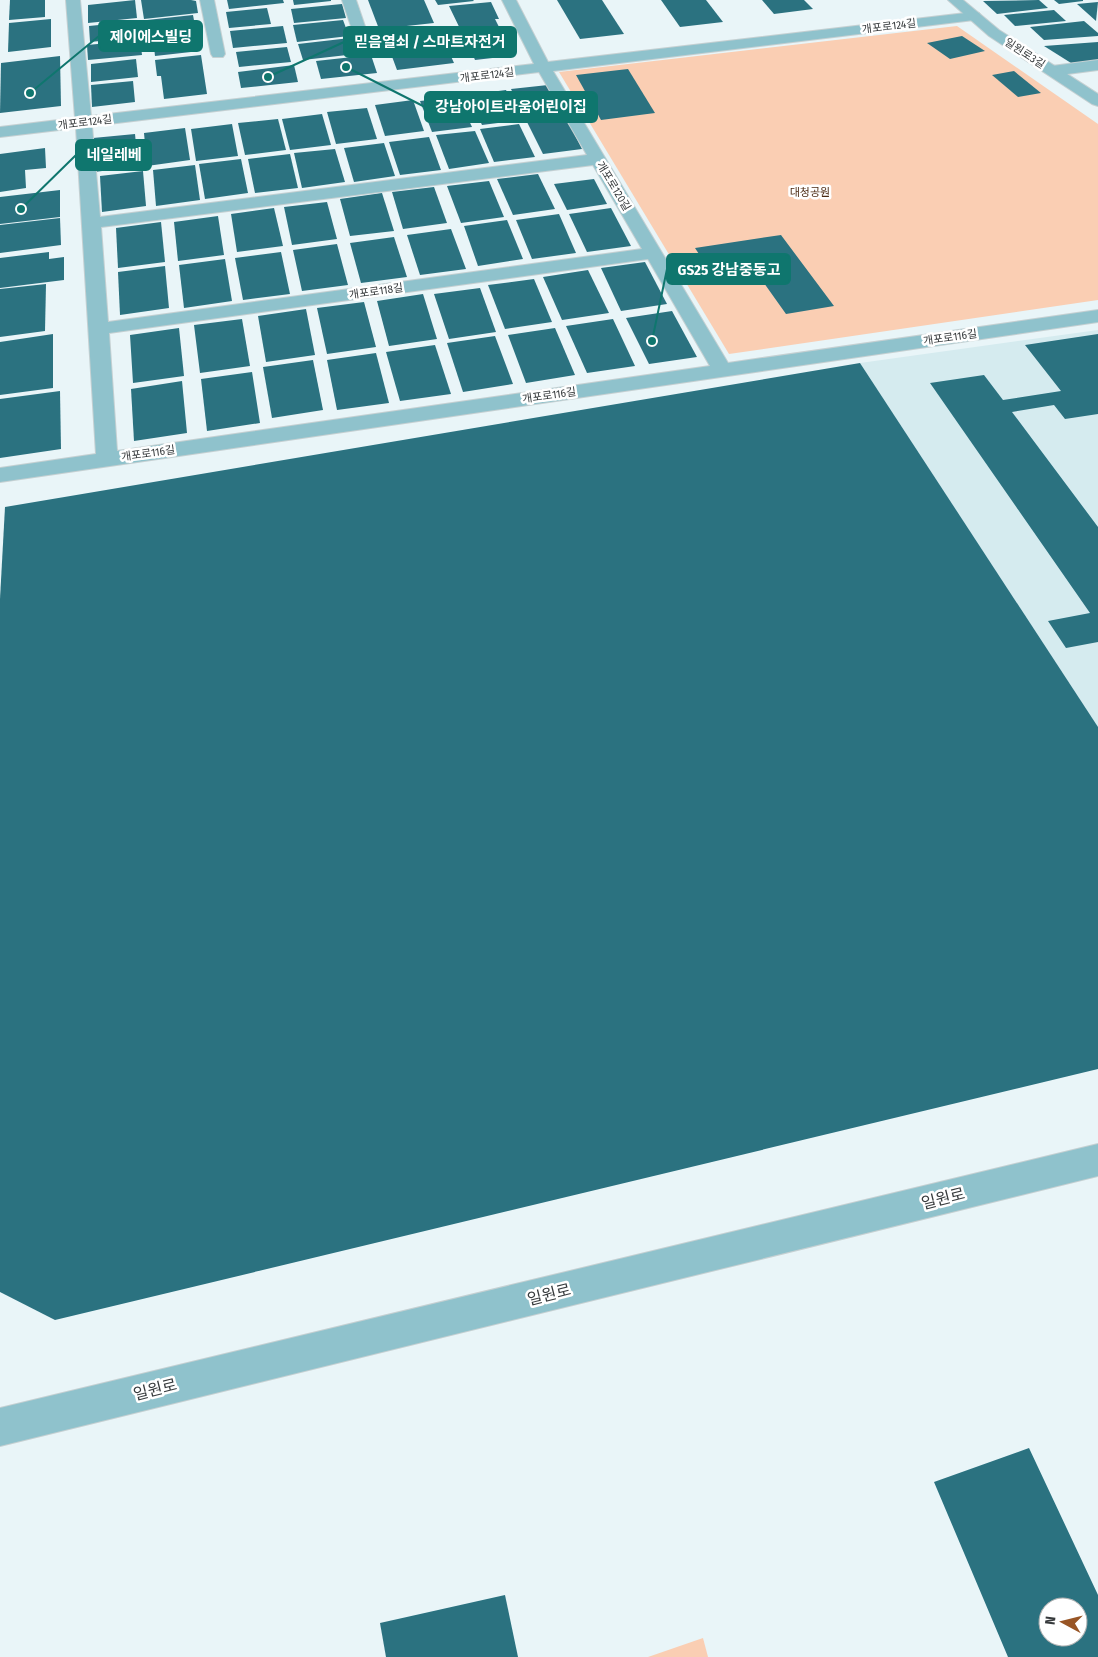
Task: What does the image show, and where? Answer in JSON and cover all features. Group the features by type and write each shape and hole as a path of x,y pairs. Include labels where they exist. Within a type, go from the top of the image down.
{"street":[{"path":"73,0 92,223 107,459"},
{"path":"207,0 218,54"},
{"path":"349,0 362,38"},
{"name":"개포로120길","path":"509,0 544,68 722,370"},
{"name":"일원로3길","path":"955,0 994,33 1098,101"},
{"name":"개포로124길","path":"0,132 974,16"},
{"path":"1052,71 1098,65"},
{"path":"92,223 597,158"},
{"name":"개포로118길","path":"98,329 653,253"},
{"name":"개포로116길","path":"0,475 1098,316"},
{"name":"일원로","path":"0,1427 1098,1160"}],"shaded area":[{"path":"1098,330 1098,727 860,363"}],"green space":[{"name":"대청공원","path":"957,26 1098,124 1098,300 729,354 559,72"},
{"path":"703,1638 708,1657 648,1657"}],"building":[{"path":"10,0 45,0 45,17 9,20"},
{"path":"135,0 137,18 88,23 88,5"},
{"path":"141,0 196,1 198,13 144,19"},
{"path":"227,0 283,0 284,3 229,9"},
{"path":"293,0 331,0 331,1 294,5"},
{"path":"368,0 424,0 434,23 379,29"},
{"path":"435,0 473,0 474,1 438,5"},
{"path":"557,0 602,0 624,34 580,39"},
{"path":"661,0 706,0 723,22 680,27"},
{"path":"762,0 804,0 813,9 774,14"},
{"path":"1039,0 1048,8 997,14 983,1"},
{"path":"1054,0 1083,0 1083,1 1059,4"},
{"path":"491,2 499,19 495,19 503,35 465,39 449,6"},
{"path":"1098,2 1096,21 1077,4"},
{"path":"342,4 346,18 294,23 291,9"},
{"path":"267,8 271,24 229,28 226,12"},
{"path":"1054,10 1066,21 1015,26 1004,15"},
{"path":"193,15 196,31 149,36 147,20"},
{"path":"51,19 51,47 8,52 9,23"},
{"path":"343,20 349,36 297,42 293,25"},
{"path":"139,21 141,37 90,42 89,26"},
{"path":"1084,21 1098,33 1098,36 1044,40 1030,27"},
{"path":"283,26 287,43 233,48 230,31"},
{"path":"433,29 439,44 445,43 454,63 397,70 384,35"},
{"path":"189,34 191,52 155,56 153,38"},
{"path":"962,36 985,51 950,59 927,43"},
{"path":"350,38 356,54 303,60 298,44"},
{"path":"501,39 510,56 475,60 468,43"},
{"path":"140,40 142,55 88,60 87,45"},
{"path":"1098,42 1098,61 1071,63 1044,46"},
{"path":"287,47 291,62 239,67 236,52"},
{"path":"201,55 207,94 164,99 161,76 157,76 155,60"},
{"path":"371,55 377,73 321,79 316,61"},
{"path":"60,56 61,106 0,113 1,63"},
{"path":"136,59 138,77 91,82 91,64"},
{"path":"294,65 298,82 241,88 238,72"},
{"path":"628,69 655,113 601,120 576,75"},
{"path":"1014,71 1041,93 1018,97 992,75"},
{"path":"133,81 135,102 92,107 91,85"},
{"path":"548,85 564,114 525,119 511,89"},
{"path":"506,90 521,120 482,125 468,95"},
{"path":"458,97 472,127 432,132 420,101"},
{"path":"413,100 424,131 385,136 375,105"},
{"path":"367,108 377,139 336,144 327,112"},
{"path":"322,114 331,145 290,150 282,119"},
{"path":"566,117 582,149 543,154 527,122"},
{"path":"278,119 286,150 245,155 238,123"},
{"path":"232,124 238,156 196,161 191,129"},
{"path":"519,124 535,157 494,162 480,129"},
{"path":"185,128 190,160 147,166 144,133"},
{"path":"475,131 489,163 449,169 436,135"},
{"path":"135,134 138,166 95,172 93,138"},
{"path":"429,137 441,170 400,175 389,142"},
{"path":"384,143 395,176 354,182 344,148"},
{"path":"45,148 46,168 25,170 26,188 0,192 0,154"},
{"path":"335,149 345,182 302,188 294,153"},
{"path":"290,154 298,188 255,193 248,159"},
{"path":"241,159 248,193 205,199 199,164"},
{"path":"195,165 200,200 156,206 153,170"},
{"path":"143,171 146,206 102,212 100,176"},
{"path":"538,174 555,209 513,215 497,179"},
{"path":"594,179 607,204 567,210 554,184"},
{"path":"489,181 504,217 461,223 447,186"},
{"path":"434,187 447,223 403,229 392,192"},
{"path":"60,190 60,217 0,224 0,197"},
{"path":"382,193 394,231 350,236 340,199"},
{"path":"327,202 337,239 292,245 284,207"},
{"path":"274,208 283,246 237,252 231,214"},
{"path":"611,208 631,246 587,252 569,214"},
{"path":"559,214 576,253 532,259 516,220"},
{"path":"218,216 224,255 178,261 174,222"},
{"path":"60,218 61,245 0,253 0,225"},
{"path":"507,220 523,259 478,266 464,226"},
{"path":"161,222 165,262 118,268 116,228"},
{"path":"451,229 466,269 420,275 407,235"},
{"path":"781,235 834,306 786,314 759,276 718,283 695,248"},
{"path":"394,237 407,277 361,283 350,243"},
{"path":"337,244 348,285 302,291 293,250"},
{"path":"49,252 49,259 64,257 64,280 0,288 0,258"},
{"path":"281,252 290,294 243,300 235,258"},
{"path":"225,259 232,301 184,308 179,265"},
{"path":"645,262 667,304 621,311 601,268"},
{"path":"165,266 169,308 120,315 118,272"},
{"path":"588,270 609,313 562,320 543,277"},
{"path":"534,279 552,322 505,329 488,285"},
{"path":"46,284 45,331 0,337 0,289"},
{"path":"480,288 496,332 449,339 434,294"},
{"path":"423,294 437,339 389,346 377,301"},
{"path":"364,302 376,347 327,354 317,308"},
{"path":"306,309 315,355 266,362 258,316"},
{"path":"672,311 697,357 649,364 626,318"},
{"path":"242,319 250,366 200,373 194,325"},
{"path":"613,319 635,366 587,373 566,326"},
{"path":"179,328 184,376 133,383 130,335"},
{"path":"555,328 575,375 526,383 508,335"},
{"path":"53,334 53,388 0,395 0,342"},
{"path":"1098,334 1098,414 1065,419 1054,405 1012,412 1098,527 1098,642 1066,648 1048,621 1090,613 930,383 984,375 1003,400 1061,391 1025,345"},
{"path":"495,336 513,384 463,392 447,343"},
{"path":"435,345 451,394 400,401 386,352"},
{"path":"376,353 389,403 337,410 327,360"},
{"path":"313,360 323,410 272,418 263,367"},
{"path":"860,363 1098,727 1098,1069 55,1320 0,1292 0,599 5,507"},
{"path":"252,372 260,423 207,431 201,379"},
{"path":"182,381 187,433 134,441 131,389"},
{"path":"60,391 61,449 0,458 0,399"},
{"path":"1029,1448 1098,1595 1098,1657 1008,1657 934,1482"},
{"path":"505,1595 518,1657 386,1657 380,1623"}],"place":[{"name":"강남아이트라움어린이집","path":"346,67"},
{"name":"믿음열쇠 / 스마트자전거","path":"268,77"},
{"name":"제이에스빌딩","path":"30,93"},
{"name":"네일레베","path":"21,209"},
{"name":"GS25 강남중동고","path":"652,341"}]}
